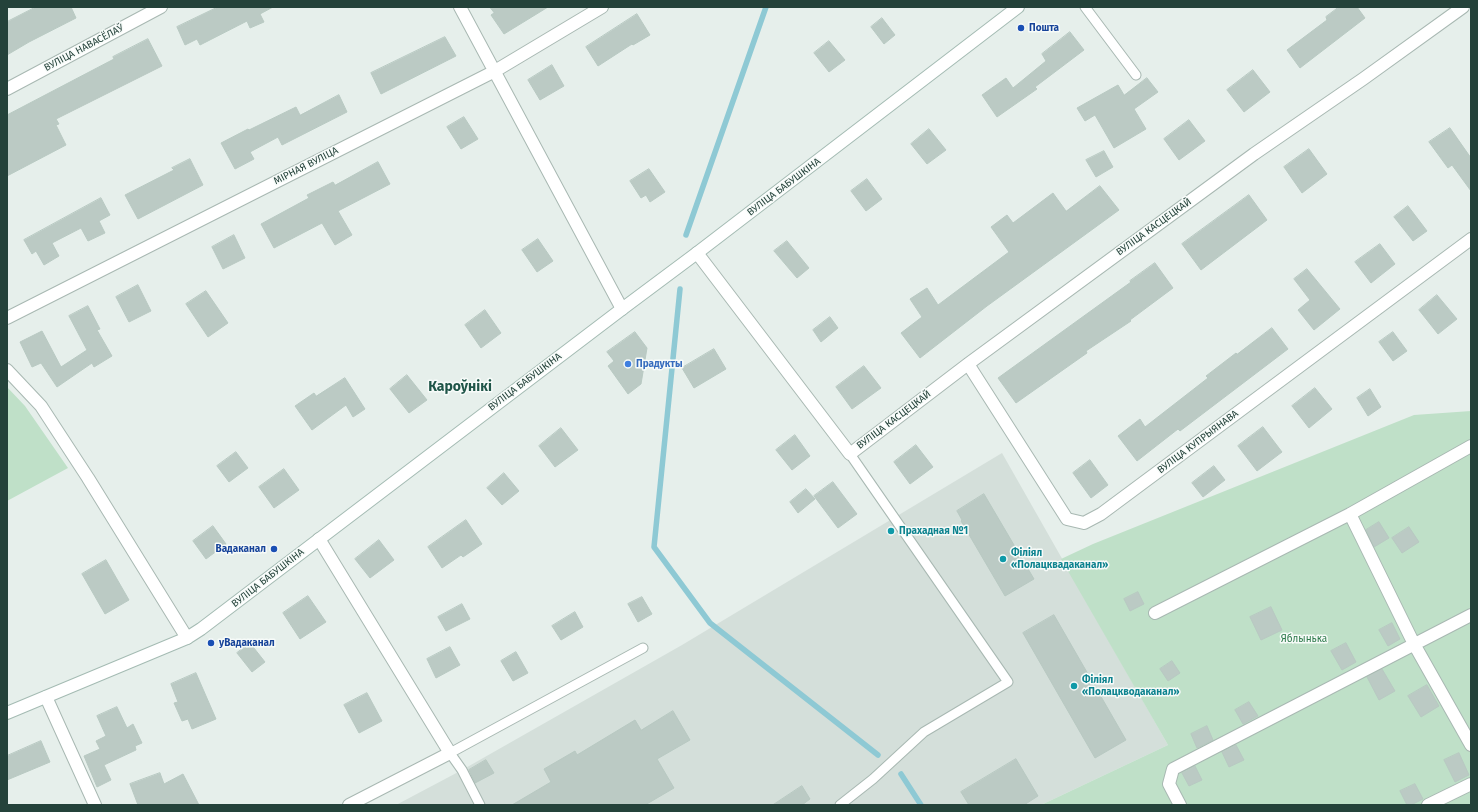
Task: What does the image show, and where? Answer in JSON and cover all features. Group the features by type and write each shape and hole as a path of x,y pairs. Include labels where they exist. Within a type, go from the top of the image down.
{"street":[{"name":"ВУЛІЦА НАВАСЁЛАЎ","path":"7,89 161,7"},
{"path":"460,7 622,309"},
{"name":"МІРНАЯ ВУЛІЦА","path":"7,318 495,71 602,7"},
{"name":"ВУЛІЦА БАБУШКІНА","path":"7,713 187,638 201,629 697,253 1018,7"},
{"name":"ВУЛІЦА КАСЦЕЦКАЙ","path":"850,454 968,364 1254,154 1363,79 1463,7"},
{"name":"ВУЛІЦА КУПРЫЯНАВА","path":"968,364 1067,519 1084,523 1101,514 1471,239"},
{"path":"697,253 850,454"},
{"path":"7,370 41,406 88,478 187,638"},
{"path":"1155,613 1350,514 1471,446"},
{"path":"1350,514 1414,644 1471,745"},
{"path":"319,539 450,753 349,805"},
{"path":"1180,805 1169,784 1172,769 1471,615"},
{"path":"46,697 95,805"},
{"path":"1428,805 1471,784"}],"lane":[{"path":"1085,7 1136,75"},
{"path":"840,805 873,779 924,732 1008,682 850,454"},
{"path":"480,805 462,770 450,753 643,648"}],"shaded area":[{"path":"1002,453 1168,745 1041,805 396,805 462,770 682,645"}],"green space":[{"path":"7,387 25,406 68,468 7,501"},
{"name":"Яблынька","path":"1471,411 1471,805 1041,805 1168,745 1061,559 1093,544 1414,415"}],"building":[{"path":"36,7 71,7 76,18 7,55 7,22"},
{"path":"218,7 273,7 260,14 264,22 250,28 247,21 200,45 197,39 185,45 177,27"},
{"path":"490,7 548,7 504,34 491,15 494,13"},
{"path":"1339,7 1357,7 1365,18 1300,68 1287,50 1327,20 1326,17"},
{"path":"637,14 650,35 633,45 632,44 598,66 586,47"},
{"path":"882,18 895,35 884,44 871,27"},
{"path":"1070,32 1084,50 1035,87 1037,89 997,117 982,95 1006,78 1013,88 1046,61 1042,54"},
{"path":"445,37 456,56 381,94 371,73"},
{"path":"148,39 162,66 56,119 59,124 56,125 66,145 7,176 7,115 114,59 113,57"},
{"path":"829,41 845,60 829,72 814,53"},
{"path":"552,65 564,86 540,100 528,80"},
{"path":"1253,70 1270,92 1244,112 1227,90"},
{"path":"1147,78 1158,92 1134,109 1146,129 1114,148 1095,115 1085,121 1077,108 1118,85 1124,95"},
{"path":"339,95 347,112 282,145 278,137 250,152 254,159 235,169 221,143 296,107 300,115"},
{"path":"464,117 478,139 461,149 447,127"},
{"path":"1189,120 1205,141 1179,160 1164,139"},
{"path":"1450,128 1471,158 1471,191 1452,165 1448,168 1429,142"},
{"path":"929,129 946,150 927,164 911,144"},
{"path":"1309,149 1327,174 1302,193 1284,167"},
{"path":"1104,151 1113,167 1096,177 1086,160"},
{"path":"190,159 203,185 138,219 125,195 174,170 172,168"},
{"path":"378,162 390,184 338,211 352,235 335,245 322,223 274,248 261,224 309,198 307,195 333,182 335,185"},
{"path":"649,169 665,192 650,202 646,195 641,198 630,181"},
{"path":"867,179 882,199 866,211 851,191"},
{"path":"1100,186 1119,210 987,306 920,358 901,333 922,317 910,299 927,288 938,305 1009,252 991,227 1007,215 1013,223 1053,193 1066,211"},
{"path":"1249,195 1267,220 1201,270 1182,244"},
{"path":"101,198 110,215 99,221 105,233 88,241 81,228 52,243 59,256 44,265 36,251 32,254 24,240"},
{"path":"1408,206 1427,231 1413,241 1394,217"},
{"path":"234,235 245,258 223,269 212,247"},
{"path":"538,239 553,261 537,272 522,250"},
{"path":"787,241 809,268 797,278 774,251"},
{"path":"1380,244 1395,264 1371,283 1355,262"},
{"path":"1155,263 1173,288 1130,320 1131,321 1086,351 1087,353 1016,403 998,378"},
{"path":"1307,269 1340,309 1314,330 1298,310 1310,300 1294,279"},
{"path":"138,285 151,311 129,322 116,297"},
{"path":"206,291 228,323 208,337 186,304"},
{"path":"1437,295 1457,319 1438,334 1419,310"},
{"path":"88,306 100,329 97,330 112,356 94,367 92,363 57,387 41,363 32,367 20,342 42,331 61,367 87,350 69,316"},
{"path":"485,310 501,333 481,348 465,325"},
{"path":"830,317 838,328 821,342 813,330"},
{"path":"1272,328 1288,349 1180,431 1178,429 1137,461 1118,436 1140,419 1145,427 1208,378 1206,376"},
{"name":"Прадукты","path":"635,332 647,348 641,384 628,394 608,366 614,361 607,352"},
{"path":"1393,332 1407,351 1393,361 1379,342"},
{"path":"714,349 726,369 694,388 682,368"},
{"path":"864,366 881,388 852,409 836,387"},
{"path":"407,375 427,400 409,413 390,389"},
{"path":"345,378 365,409 353,417 346,405 312,430 295,406 314,393 316,396"},
{"path":"1315,388 1332,409 1309,428 1292,406"},
{"path":"1370,389 1381,407 1368,416 1357,398"},
{"path":"1263,427 1282,452 1257,471 1238,446"},
{"path":"561,428 578,450 555,467 539,446"},
{"path":"795,435 810,456 792,470 776,450"},
{"path":"916,445 933,467 910,484 894,462"},
{"path":"236,452 248,468 229,482 217,466"},
{"path":"1090,460 1108,485 1091,498 1073,473"},
{"path":"1214,466 1225,480 1203,497 1192,483"},
{"path":"284,469 299,490 274,508 259,487"},
{"path":"504,473 519,491 502,505 487,488"},
{"path":"833,482 857,514 838,528 814,496"},
{"path":"806,489 815,499 798,513 790,502"},
{"name":"Філіял «Полацквадаканал»","path":"984,494 1034,579 1005,596 961,521 962,520 957,511"},
{"path":"466,520 482,544 463,557 461,555 442,568 428,547"},
{"path":"1379,522 1389,538 1374,547 1366,530"},
{"path":"213,526 226,544 206,559 193,541"},
{"path":"1409,527 1419,542 1402,553 1392,538"},
{"path":"379,540 394,560 370,578 355,559"},
{"path":"106,560 129,600 105,614 82,574"},
{"path":"1138,592 1144,604 1130,611 1124,599"},
{"path":"308,596 326,622 300,639 283,613"},
{"path":"642,597 652,614 638,622 628,604"},
{"path":"462,604 470,619 446,631 438,617"},
{"path":"1271,607 1282,630 1261,640 1250,617"},
{"path":"575,612 583,627 561,640 552,626"},
{"name":"Філіял «Полацкводаканал»","path":"1054,615 1126,740 1095,758 1023,633"},
{"path":"1392,623 1400,639 1388,646 1379,630"},
{"path":"250,643 265,662 252,672 237,653"},
{"path":"1346,643 1356,662 1342,670 1331,651"},
{"path":"450,647 460,665 436,678 427,659"},
{"path":"516,652 528,673 513,681 501,661"},
{"path":"1172,661 1180,673 1168,681 1160,669"},
{"path":"1382,669 1395,691 1379,700 1367,677"},
{"path":"196,673 216,719 192,729 188,719 182,721 174,703 178,702 171,684"},
{"path":"1427,685 1439,706 1421,717 1408,696"},
{"path":"367,693 382,721 359,733 344,705"},
{"path":"1249,702 1258,716 1243,724 1235,710"},
{"path":"117,707 127,728 133,724 142,743 135,746 136,750 104,765 111,780 97,787 84,756 100,749 96,741 106,736 97,716"},
{"path":"673,711 690,740 657,759 674,788 645,805 512,805 551,782 544,769 575,751 577,755 635,720 641,730"},
{"path":"1207,726 1213,740 1197,748 1191,734"},
{"path":"41,741 50,762 7,780 7,756"},
{"path":"1236,745 1244,760 1229,767 1222,752"},
{"path":"1459,753 1469,775 1455,782 1444,760"},
{"path":"1016,759 1038,796 1024,805 969,805 961,792"},
{"path":"486,760 494,773 475,783 469,770"},
{"path":"1195,766 1202,780 1189,786 1182,773"},
{"path":"160,773 164,784 183,774 199,805 138,805 130,784"},
{"path":"1415,784 1423,799 1411,805 1407,805 1400,791"},
{"path":"802,786 810,799 802,805 773,805"}],"waterway":[{"path":"686,235 766,7"},
{"path":"680,289 654,547 710,623 878,755"},
{"path":"901,774 921,805"}],"place":[{"name":"Пошта","path":"1021,28"},
{"name":"Прадукты","path":"628,364"},
{"name":"Прахадная №1","path":"891,531"},
{"name":"Вадаканал","path":"274,549"},
{"name":"Філіял «Полацквадаканал»","path":"1003,559"},
{"name":"уВадаканал","path":"211,643"},
{"name":"Філіял «Полацкводаканал»","path":"1074,686"}],"district":[{"name":"Кароўнікі","path":"460,387"}]}
